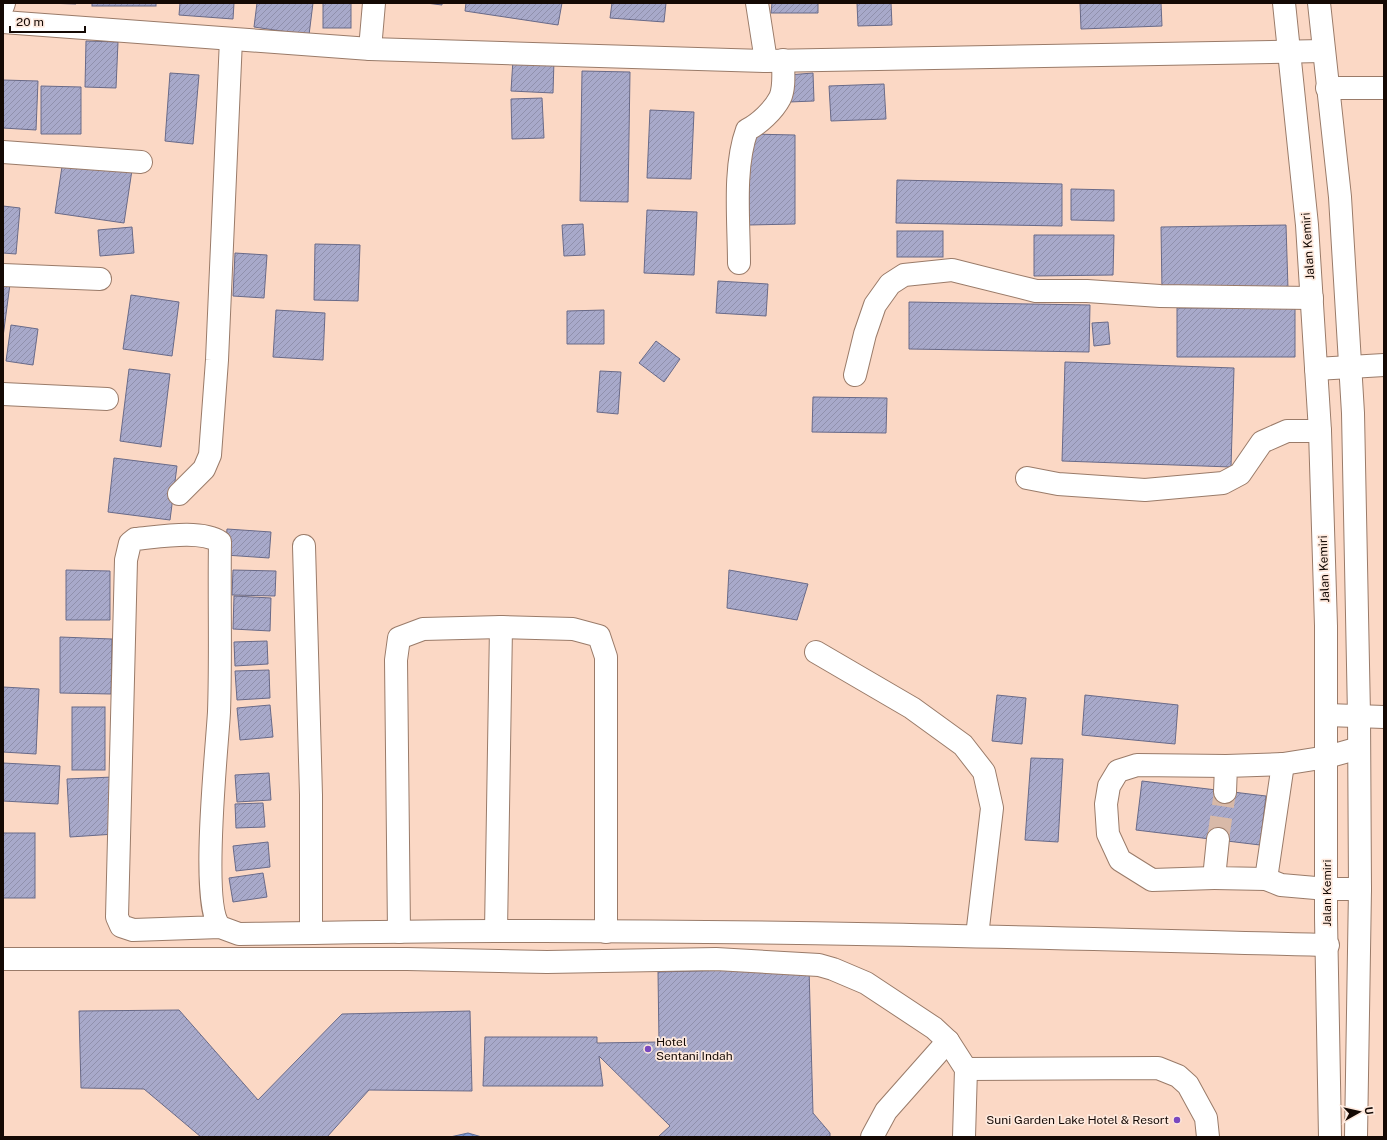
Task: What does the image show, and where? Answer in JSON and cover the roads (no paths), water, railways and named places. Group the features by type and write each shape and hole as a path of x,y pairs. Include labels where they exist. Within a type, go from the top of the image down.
{"main road":[{"path":"370,49 374,3"},
{"path":"739,262 739,184 743,139 747,130 756,126 780,97 783,84 774,61 757,3"},
{"name":"Jalan Kemiri","path":"1284,3 1307,225 1320,431 1326,626 1330,1137"},
{"path":"1319,3 1340,197 1351,366 1359,715 1360,889 1356,1137"},
{"path":"3,22 370,49 774,61 1323,51"},
{"path":"179,494 204,469 210,455 217,360 231,39"},
{"path":"1327,88 1384,88"},
{"path":"3,152 141,162"},
{"path":"855,375 865,334 875,306 890,284 904,275 952,270 1036,291 1087,291 1160,296 1312,298"},
{"path":"3,275 100,279"},
{"path":"1316,369 1384,365"},
{"path":"3,394 107,399"},
{"path":"1027,478 1058,484 1145,490 1223,483 1240,474 1262,442 1287,431 1320,431"},
{"path":"220,927 214,917 210,861 219,711 220,542 213,537 200,535 136,539 130,543 126,560 117,917 121,926 133,930 220,927 239,934 496,931 606,932 977,936 1328,944"},
{"path":"304,546 311,795 311,933"},
{"path":"399,932 396,660 399,638 424,629 501,627 573,629 599,636 606,657 606,932"},
{"path":"496,931 501,627"},
{"path":"816,652 912,708 963,745 984,772 992,808 977,936"},
{"path":"1327,715 1384,717"},
{"path":"1359,748 1327,757 1283,764 1226,766 1137,765 1118,771 1109,786 1106,804 1108,834 1120,860 1152,880 1214,878 1266,879 1281,885 1327,889 1360,889"},
{"path":"1266,879 1283,764"},
{"path":"1225,792 1226,766"},
{"path":"1214,878 1218,839"},
{"path":"3,959 407,959 548,962 716,959 819,965 833,969 866,983 934,1028 948,1041 966,1069 964,1137"},
{"path":"872,1137 886,1111 948,1041"},
{"path":"966,1069 1158,1068 1178,1076 1188,1085 1206,1118 1208,1137"}],"water":[{"path":"468,1133 482,1137 450,1137"}],"tunnel":[{"path":"1218,839 1225,792"}],"place":[{"name":"Hotel Sentani Indah","path":"648,1049"},
{"name":"Suni Garden Lake Hotel & Resort","path":"1177,1120"}]}
